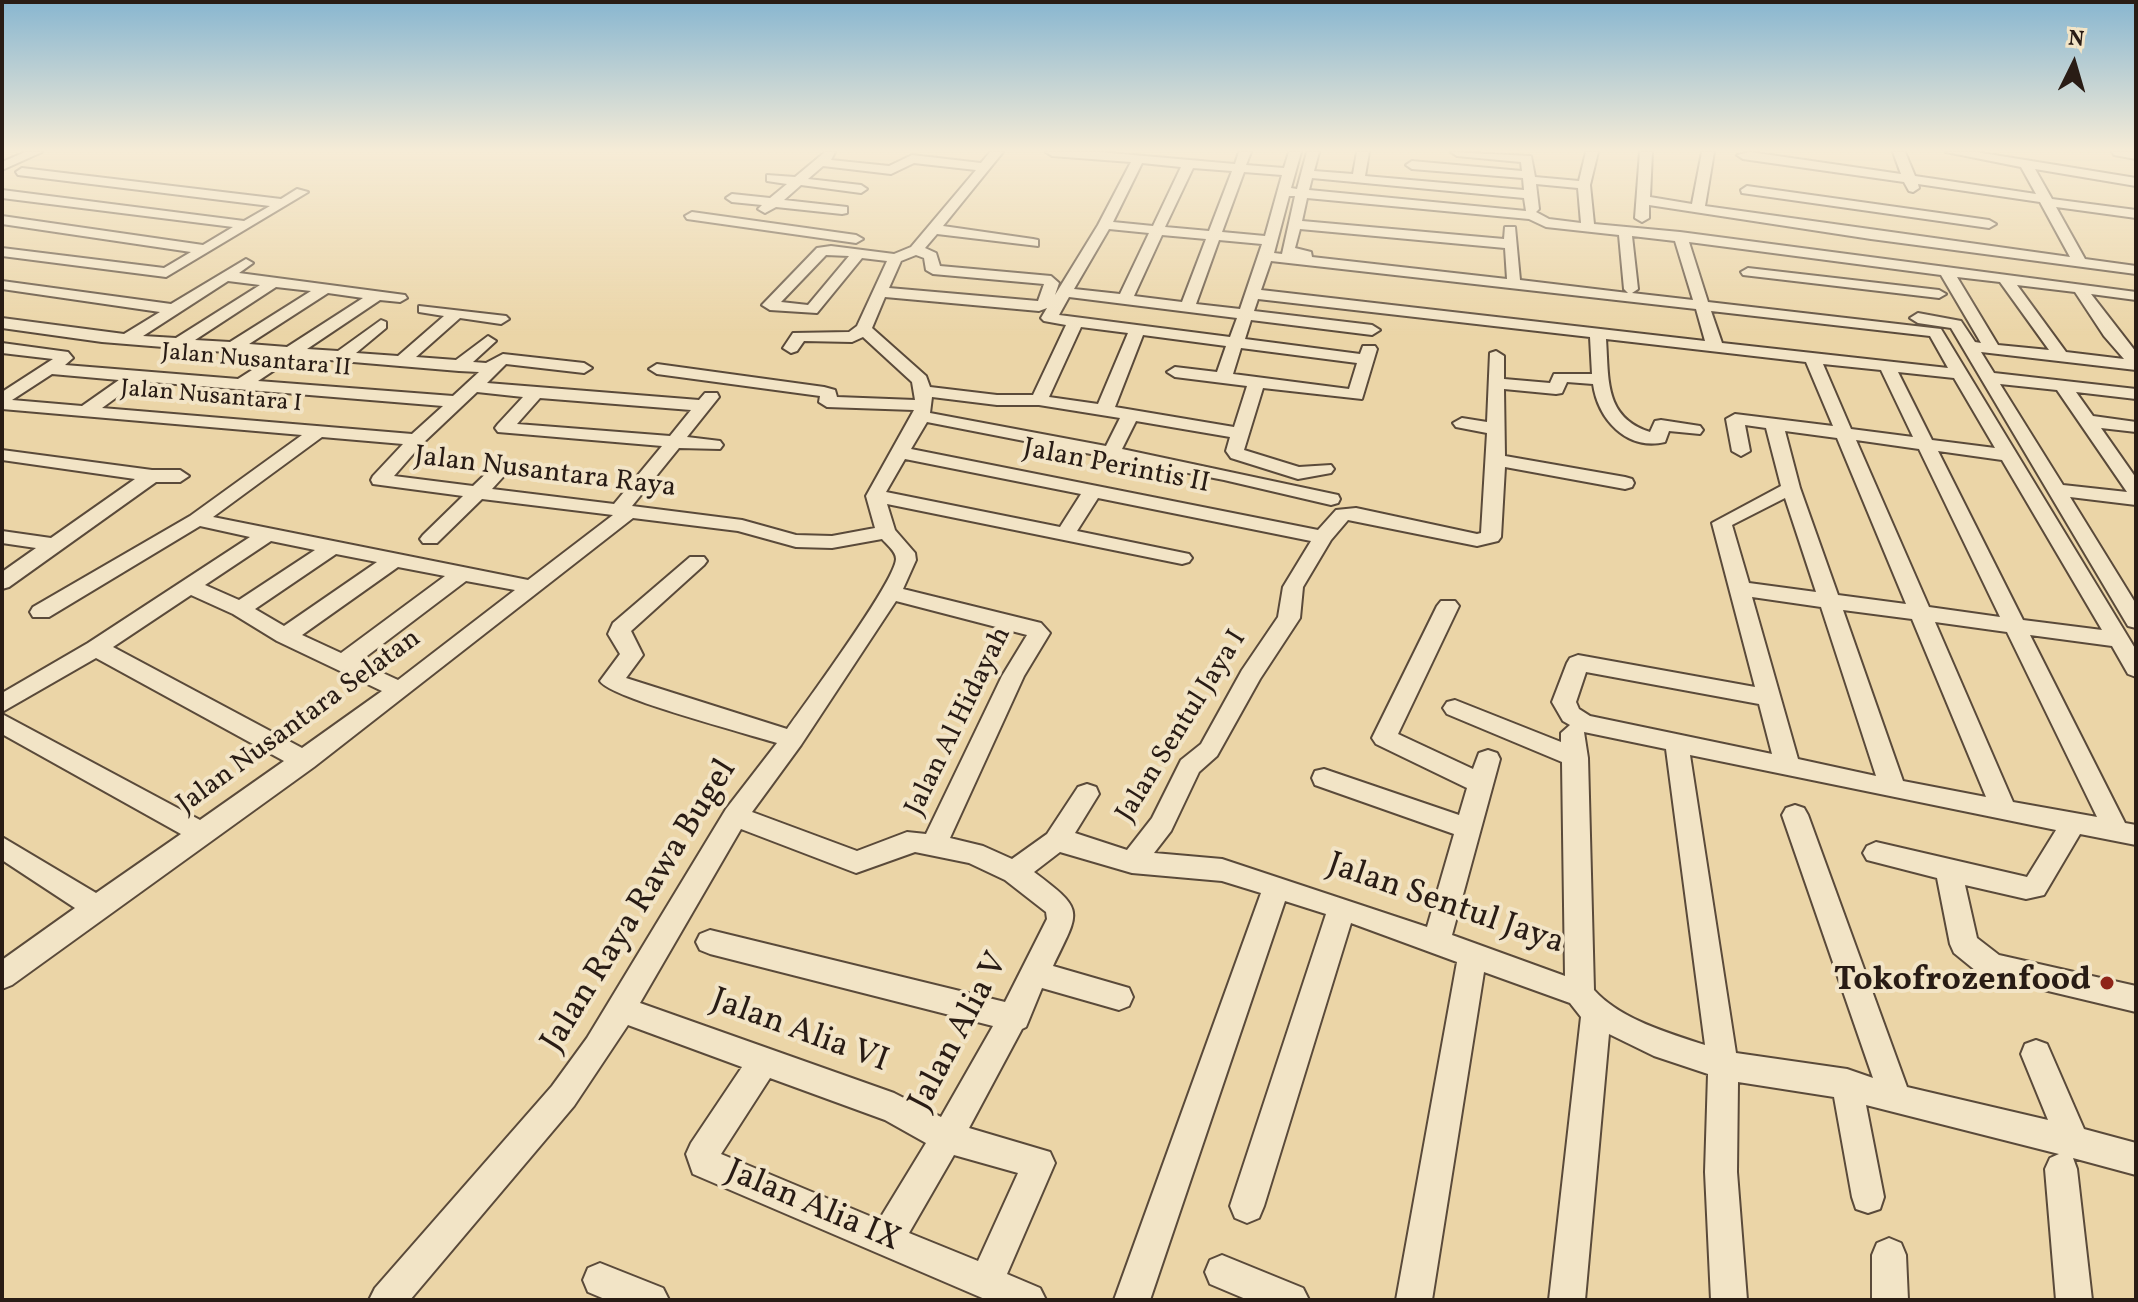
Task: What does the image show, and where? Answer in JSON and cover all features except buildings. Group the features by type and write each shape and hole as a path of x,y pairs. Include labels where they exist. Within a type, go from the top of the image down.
{"street":[{"path":"152,213 245,225"},
{"path":"2,252 163,273 265,213"},
{"path":"749,223 760,213"},
{"path":"858,254 812,310 770,305 822,251 858,254 895,258 916,250 947,213"},
{"path":"1111,213 1049,318 1367,360"},
{"path":"1125,299 1165,213"},
{"path":"1188,306 1223,213"},
{"path":"1223,378 1255,294 1277,213"},
{"path":"1298,213 1287,251 1291,254 1701,300 1754,289 1939,294"},
{"path":"1511,324 1509,213 1532,215 1540,222 1680,236 2136,296"},
{"path":"1587,213 1588,227"},
{"path":"1642,213 1642,218"},
{"path":"1727,213 2136,270"},
{"path":"1746,213 1743,244 1754,289"},
{"path":"1809,213 1812,226"},
{"path":"1864,213 1871,235"},
{"path":"1921,213 1932,243"},
{"path":"1984,213 1999,251"},
{"path":"2053,213 2080,263"},
{"path":"2132,214 2136,227"},
{"path":"692,216 873,241"},
{"path":"2,218 206,250"},
{"path":"1296,220 1511,241"},
{"path":"1105,225 1214,236 1268,249 1512,281 1631,289 1928,330 1939,335 2136,669"},
{"path":"933,229 1033,243"},
{"path":"1625,231 1631,289"},
{"path":"1680,236 1715,347"},
{"path":"881,292 1039,306 1045,304 1052,283 1046,279 933,270 931,256 916,250"},
{"path":"791,348 799,336 852,337 864,329 895,258"},
{"path":"127,339 246,263"},
{"path":"1927,269 1986,377 2136,621"},
{"path":"1947,272 1992,348"},
{"path":"225,276 400,298"},
{"path":"2005,279 2061,356"},
{"path":"181,342 274,282"},
{"path":"2,285 174,309"},
{"path":"2079,288 2110,333 2136,363"},
{"path":"235,346 325,289"},
{"path":"1754,289 1956,324"},
{"path":"1066,292 1372,330"},
{"path":"1255,294 1960,374"},
{"path":"242,384 376,296"},
{"path":"1175,372 1356,395 1367,360 1377,308"},
{"path":"424,309 501,319"},
{"path":"402,361 457,313"},
{"path":"1039,400 1075,322"},
{"path":"2,323 127,339 459,366 489,368 503,359 584,368"},
{"path":"342,356 381,325"},
{"path":"864,329 920,380 923,404 875,496 886,531"},
{"path":"923,404 1062,423 1107,407 1137,330"},
{"path":"1598,333 1606,405 1619,428 1658,439 1661,425 1694,430"},
{"path":"459,366 488,341"},
{"path":"1968,346 2136,363"},
{"path":"2,348 65,356 50,369"},
{"path":"1323,537 1343,514 1356,514 1486,540 1491,537 1496,460 1496,356"},
{"path":"1812,357 2003,808"},
{"path":"1887,366 2015,626 2126,833"},
{"name":"Jalan Nusantara Raya","path":"489,368 489,372 416,440 380,480 742,526 771,536 828,544 857,541 886,531"},
{"name":"Jalan Nusantara II","path":"50,369 459,402"},
{"name":"Jalan Nusantara I","path":"2,401 50,369"},
{"path":"657,369 824,392 829,394 827,402 923,404 1039,400 1062,423 1112,451 1331,499"},
{"path":"86,411 135,376"},
{"path":"1496,383 1556,389 1560,377 1602,379"},
{"path":"1986,377 2136,394"},
{"name":"Jalan Nusantara Selatan","path":"2,976 400,690 624,511 706,406 721,379"},
{"path":"1256,383 1235,451 1241,456 1298,473 1325,469"},
{"path":"2063,386 2136,492"},
{"path":"474,387 706,406"},
{"path":"536,393 504,428 714,445"},
{"name":"Jalan Nusantara I","path":"2,401 416,440"},
{"path":"1100,409 1241,434"},
{"path":"1112,451 1132,415"},
{"path":"1741,451 1735,419 1926,445 2043,469"},
{"path":"2087,421 2136,427"},
{"path":"1462,423 1496,429"},
{"path":"1774,424 1827,600 1893,789"},
{"path":"41,612 197,520 318,432"},
{"name":"Jalan Perintis II","path":"899,452 1323,537"},
{"path":"2,455 152,476 180,476"},
{"path":"2114,459 2136,462"},
{"path":"1496,460 1625,483"},
{"path":"430,539 505,465"},
{"path":"2,582 152,476"},
{"path":"1787,765 1722,523 1791,488"},
{"path":"2056,490 2136,499"},
{"path":"1064,536 1092,492"},
{"path":"875,496 1182,558"},
{"path":"197,520 531,587"},
{"name":"Jalan Raya Rawa Bugel","path":"392,1299 563,1096 598,1048 735,816 793,739 891,593 906,560 905,553 886,531"},
{"path":"2,704 96,648 268,534"},
{"path":"2,537 54,545"},
{"name":"Jalan Sentul Jaya I","path":"1132,862 1162,824 1190,766 1209,750 1250,676 1289,618 1293,587 1323,537"},
{"path":"240,609 333,547"},
{"path":"285,636 396,559"},
{"path":"697,561 621,628 619,634 632,655 611,681 647,695 793,739"},
{"path":"344,662 463,573"},
{"path":"190,586 240,609 285,636 400,690"},
{"path":"1741,589 2119,640"},
{"name":"Jalan Al Hidayah","path":"891,593 1033,628 1039,633 1013,676 933,846"},
{"path":"1436,942 1484,772 1384,738 1448,606"},
{"path":"96,648 305,761"},
{"path":"1769,698 1578,663 1564,702 1571,715 1584,723 1677,745 2126,833"},
{"path":"1455,708 1574,746 1588,1003 1567,1300"},
{"path":"2,723 200,832"},
{"path":"1677,745 1723,1065 1721,1172 1729,1300"},
{"path":"1324,778 1467,828"},
{"path":"735,816 856,862 869,862 907,842 974,853 1014,872 1056,841 1087,794"},
{"path":"1795,815 1896,1100"},
{"path":"1876,853 2026,888 2035,887 2074,822"},
{"name":"Jalan Sentul Jaya","path":"1056,841 1132,862 1222,870 1342,908 1588,1003 1665,1046 1723,1065 1847,1084 2067,1155 2136,1159"},
{"path":"2,847 97,908"},
{"path":"1949,870 1964,944 1977,958 1991,966 2136,999"},
{"name":"Jalan Alia V","path":"886,1239 1016,1018 1061,919 1059,906 1014,872"},
{"path":"1132,1300 1276,889"},
{"path":"1247,1206 1342,908"},
{"path":"710,942 1016,1018"},
{"path":"1414,1300 1472,957"},
{"path":"1036,974 1119,997"},
{"name":"Jalan Alia VI","path":"620,1009 894,1108 948,1138"},
{"path":"2036,1054 2067,1155 2074,1300"},
{"name":"Jalan Alia IX","path":"764,1061 702,1154 704,1163 1028,1300"},
{"path":"1847,1084 1868,1197"},
{"path":"948,1138 1039,1163 986,1282"},
{"path":"1889,1255 1890,1300"},
{"path":"1222,1272 1282,1298"},
{"path":"600,1280 651,1300"}],"place":[{"name":"Tokofrozenfood","path":"2107,983"}]}
